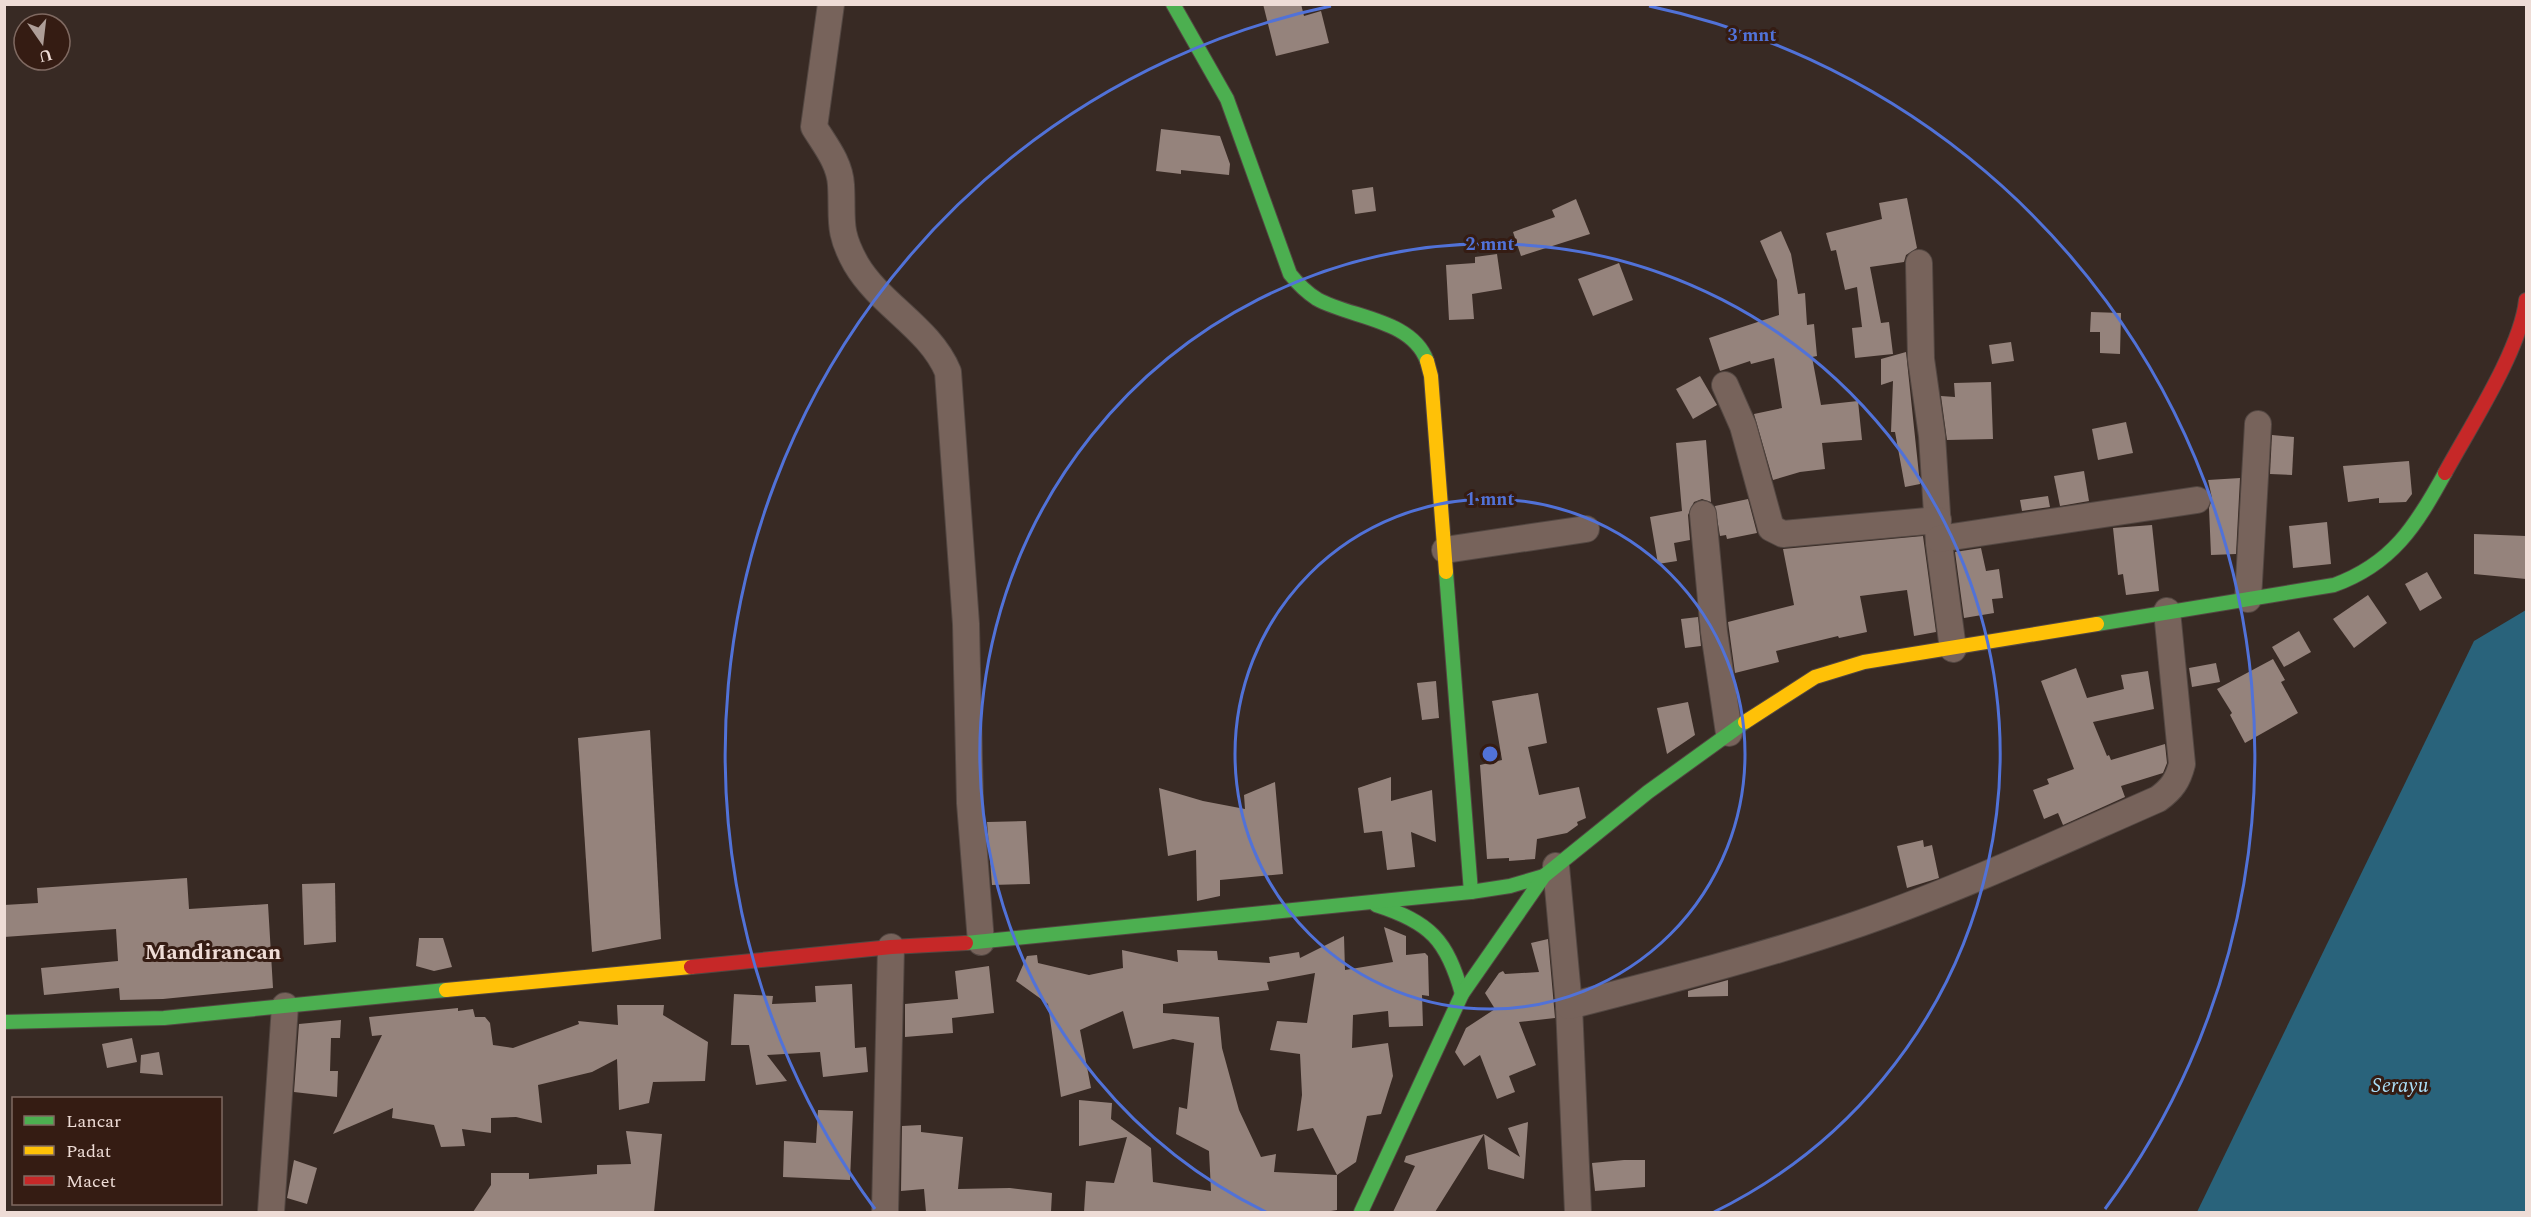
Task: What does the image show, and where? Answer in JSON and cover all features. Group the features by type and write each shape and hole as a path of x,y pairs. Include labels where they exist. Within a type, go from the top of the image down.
{"main road":[{"path":"1173,4 1227,99 1290,274 1299,288 1314,298 1400,331 1420,347 1431,376 1454,704 1471,892"},
{"path":"1362,1212 1413,1095 1462,994 1550,871 1648,792 1729,733 1815,677 1864,662 2032,637 2167,611 2334,585 2361,575 2389,555 2427,506 2498,375 2526,312"},
{"path":"4,1022 164,1018 891,947 981,942 1471,892 1510,886 1550,871"},
{"path":"1370,903 1406,914 1443,942 1454,962 1462,994"}],"street":[{"path":"831,4 814,127 834,159 841,183 840,212 843,238 857,266 882,297 942,356 948,372 966,624 970,803 981,942"},
{"path":"1919,263 1921,359 1932,436 1939,530 1953,649"},
{"path":"1725,385 1743,426 1771,528 1784,534 1939,530 2197,500"},
{"path":"2248,599 2258,424"},
{"path":"1703,514 1714,632 1729,733"},
{"path":"1445,550 1586,529"},
{"path":"1569,1006 1734,964 1863,922 2017,861 2158,799 2170,790 2179,777 2181,764 2167,611"},
{"path":"1550,871 1569,1006 1578,1212"},
{"path":"885,1212 891,947"},
{"path":"271,1212 285,1006"}],"water":[{"name":"Serayu","path":"2526,610 2526,1212 2197,1212 2474,641"}],"building":[{"path":"1263,4 1301,4 1304,16 1321,11 1329,43 1276,56"},
{"path":"1161,129 1220,136 1230,164 1229,175 1181,170 1181,174 1156,171"},
{"path":"1373,187 1376,211 1355,214 1352,190"},
{"path":"1907,198 1917,248 1906,255 1904,262 1870,267 1881,323 1889,322 1893,354 1855,358 1852,328 1862,327 1857,287 1845,290 1836,250 1831,251 1826,233 1882,219 1879,203"},
{"path":"1576,199 1590,234 1521,256 1513,232 1555,217 1552,210"},
{"path":"1781,231 1791,254 1798,294 1805,293 1807,325 1814,324 1817,356 1812,357 1821,405 1858,401 1862,440 1822,443 1825,469 1800,472 1773,480 1754,414 1782,408 1774,358 1751,364 1750,361 1720,371 1709,338 1779,315 1777,280 1760,241"},
{"path":"1497,254 1502,289 1472,294 1474,319 1449,320 1446,265 1475,263 1475,257"},
{"path":"1619,263 1633,300 1593,316 1578,279"},
{"path":"2091,312 2121,313 2120,354 2100,353 2100,332 2090,332"},
{"path":"2011,342 2014,361 1992,364 1989,345"},
{"path":"1906,352 1920,484 1905,487 1895,432 1891,432 1893,381 1881,385 1881,359"},
{"path":"1700,376 1717,405 1693,419 1676,389"},
{"path":"1991,382 1993,439 1947,440 1941,396 1955,397 1954,383"},
{"path":"2126,422 2133,453 2098,460 2092,429"},
{"path":"2272,435 2294,437 2292,475 2270,474"},
{"path":"1706,440 1711,502 1702,499 1694,502 1688,515 1690,540 1674,543 1677,561 1658,564 1650,517 1682,511 1676,443"},
{"path":"2409,461 2412,494 2406,502 2379,503 2379,498 2348,502 2343,466"},
{"path":"2084,471 2089,501 2060,506 2054,476"},
{"path":"2240,478 2236,554 2211,555 2209,508 2212,498 2208,480"},
{"path":"2048,496 2050,507 2022,511 2020,500"},
{"path":"1748,499 1757,533 1727,539 1726,535 1720,536 1715,506"},
{"path":"2327,522 2331,564 2293,568 2289,526"},
{"path":"2152,525 2159,591 2126,595 2123,574 2118,575 2113,528"},
{"path":"2474,534 2526,536 2526,579 2474,574"},
{"path":"1923,536 1936,632 1914,636 1907,590 1860,596 1867,632 1839,638 1838,636 1776,651 1779,662 1735,673 1728,622 1794,605 1783,549"},
{"path":"1981,548 1986,571 1999,569 2003,598 1992,599 1994,613 1964,618 1955,552"},
{"path":"2427,572 2442,598 2420,611 2405,584"},
{"path":"2368,595 2387,623 2354,648 2333,619"},
{"path":"1698,617 1701,646 1685,648 1681,619"},
{"path":"2299,631 2311,652 2284,667 2272,647"},
{"path":"2273,659 2285,680 2281,682 2298,713 2245,743 2230,715 2232,713 2217,689"},
{"path":"2216,663 2220,682 2192,687 2189,668"},
{"path":"2076,668 2087,698 2124,689 2121,675 2148,671 2154,709 2093,722 2107,756 2109,755 2111,760 2165,744 2167,763 2163,773 2121,786 2125,797 2063,825 2058,813 2044,819 2033,790 2049,784 2047,779 2074,769 2041,681"},
{"path":"1436,681 1439,718 1422,720 1417,683"},
{"path":"1538,693 1547,743 1528,747 1539,795 1579,787 1586,818 1577,822 1578,825 1567,833 1537,839 1535,859 1509,861 1509,858 1487,859 1480,765 1502,760 1492,701"},
{"path":"1688,702 1695,735 1667,754 1657,708"},
{"path":"650,730 661,939 592,952 578,738"},
{"path":"1391,777 1391,801 1432,790 1436,842 1411,832 1415,867 1387,870 1382,831 1364,833 1358,788"},
{"path":"1275,782 1283,874 1220,880 1220,896 1197,901 1196,850 1168,856 1159,788 1203,801 1245,809 1244,795"},
{"path":"1026,821 1030,884 992,885 987,822"},
{"path":"1923,840 1924,847 1932,845 1939,878 1907,888 1897,846"},
{"path":"187,878 189,909 268,904 273,988 163,999 120,1000 119,988 44,995 41,968 118,961 116,929 4,937 4,905 38,903 37,888"},
{"path":"335,883 336,942 304,945 302,884"},
{"path":"1384,927 1406,936 1406,955 1425,953 1428,956 1429,996 1422,995 1423,1026 1389,1027 1388,1011 1353,1015 1352,1048 1388,1043 1393,1076 1381,1114 1367,1116 1356,1162 1337,1175 1337,1210 1325,1212 1084,1212 1086,1181 1114,1183 1127,1137 1079,1146 1079,1100 1112,1103 1111,1119 1151,1148 1153,1182 1211,1191 1209,1151 1176,1134 1179,1107 1187,1109 1194,1043 1173,1039 1133,1049 1123,1011 1080,1030 1091,1088 1061,1097 1048,1004 1016,981 1027,956 1037,955 1038,963 1089,975 1123,968 1122,950 1178,962 1177,950 1217,951 1218,960 1270,963 1269,957 1299,952 1300,958 1344,936 1345,970 1393,962","holes":["1315,973 1307,1023 1277,1021 1270,1050 1300,1054 1302,1095 1297,1131 1313,1128 1337,1175 1274,1172 1276,1154 1261,1157 1239,1110 1222,1048 1219,1017 1163,1013 1163,1004 1269,990 1267,982"]},
{"path":"419,938 443,938 452,967 434,971 416,966"},
{"path":"1548,939 1555,1018 1519,1022 1536,1065 1509,1076 1515,1092 1497,1099 1480,1055 1464,1066 1455,1052 1466,1028 1495,1009 1485,993 1499,973 1503,971 1505,974 1539,972 1531,943"},
{"path":"989,966 994,1013 952,1018 953,1033 905,1037 905,1004 958,999 955,971"},
{"path":"1728,980 1728,996 1688,997 1688,991"},
{"path":"852,984 855,1048 866,1047 868,1072 823,1077 820,1052 767,1055 787,1081 756,1085 749,1045 731,1045 734,994 773,996 772,1004 816,1002 815,986"},
{"path":"617,1005 664,1005 663,1015 708,1042 705,1081 653,1082 649,1103 619,1110 617,1059 592,1072 538,1085 542,1123 516,1117 491,1118 491,1133 462,1129 465,1146 441,1147 434,1125 392,1118 393,1108 333,1134 382,1035 372,1036 369,1017 458,1008 458,1011 473,1009 475,1017 485,1017 490,1023 493,1045 513,1048 579,1024 578,1021 618,1025"},
{"path":"341,1020 340,1038 331,1038 330,1071 338,1071 337,1097 294,1092 299,1024"},
{"path":"132,1038 137,1062 107,1068 102,1044"},
{"path":"159,1052 163,1075 140,1073 141,1055"},
{"path":"818,1110 853,1111 850,1180 783,1177 784,1141 816,1143"},
{"path":"1528,1122 1524,1179 1488,1169 1484,1134 1520,1157 1508,1128"},
{"path":"921,1125 921,1132 963,1137 958,1189 1010,1188 1052,1193 1051,1212 926,1212 924,1189 901,1191 902,1126"},
{"path":"626,1131 662,1134 654,1212 473,1212 491,1185 491,1173 529,1173 529,1179 597,1174 597,1165 631,1164"},
{"path":"1484,1134 1435,1212 1393,1212 1415,1166 1404,1162 1406,1156"},
{"path":"294,1160 317,1168 307,1204 287,1198"},
{"path":"1645,1160 1645,1187 1595,1191 1592,1163"}],"traffic: fast":[{"path":"1173,4 1227,99 1290,274 1302,288 1317,299 1379,321 1408,336 1419,347 1427,361"},
{"path":"2097,624 2334,585 2372,566 2400,541 2424,510 2445,473"},
{"path":"1446,572 1471,892"},
{"path":"1361,1212 1462,994 1544,876 1648,792 1745,722"},
{"path":"966,943 1471,892 1510,886 1544,876"},
{"path":"1376,905 1410,918 1434,936 1450,960 1462,994"},
{"path":"4,1022 164,1018 446,990"}],"traffic: slow":[{"path":"1427,361 1431,376 1446,572"},
{"path":"1745,722 1815,677 1864,662 2097,624"},
{"path":"446,990 691,967"}],"traffic: jam":[{"path":"2445,473 2505,364 2522,320 2526,300"},
{"path":"691,967 891,947 966,943"}],"district":[{"name":"Mandirancan","path":"213,951"}]}
